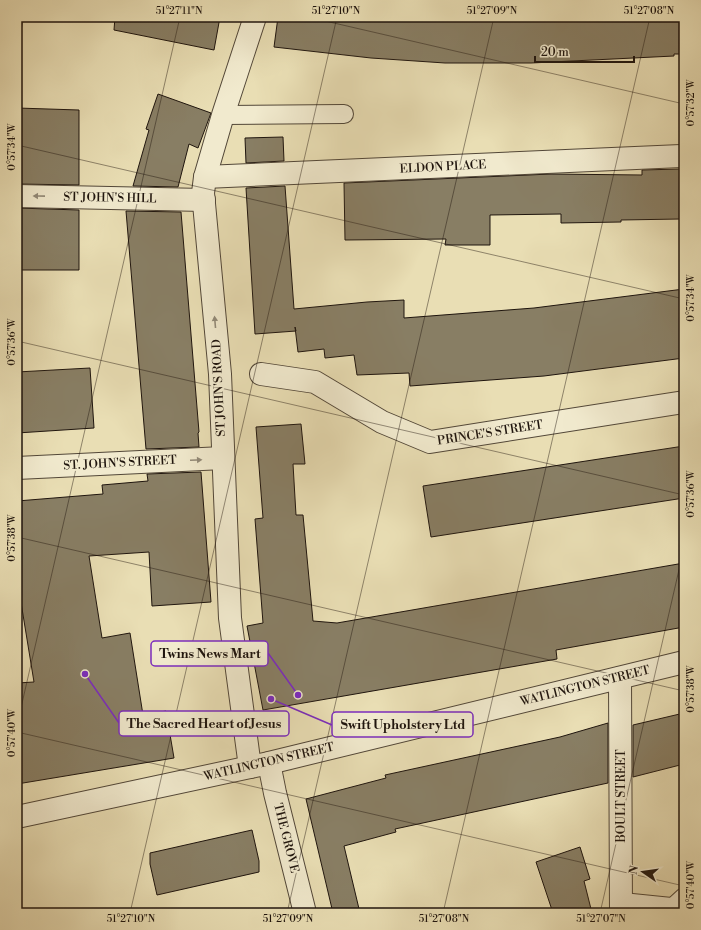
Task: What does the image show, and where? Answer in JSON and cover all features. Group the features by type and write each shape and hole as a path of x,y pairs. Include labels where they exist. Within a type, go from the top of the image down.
{"street":[{"name":"ST JOHN'S ROAD","path":"255,17 223,115 205,178 203,193 220,374 230,618 259,765"},
{"name":"ELDON PLACE","path":"205,178 681,156"},
{"name":"ST JOHN'S HILL","path":"17,196 204,200"},
{"name":"PRINCE'S STREET","path":"261,374 314,382 382,422 430,442 684,402"},
{"name":"ST. JOHN'S STREET","path":"17,468 223,458"},
{"name":"WATLINGTON STREET","path":"17,817 259,765 684,662"},
{"name":"BOULT STREET","path":"620,678 621,909"},
{"name":"THE GROVE","path":"259,765 275,793 306,913"},
{"path":"621,909 676,906"}],"lane":[{"path":"223,115 344,114"}],"building":[{"path":"115,17 220,17 214,50 114,30"},
{"path":"278,17 684,17 684,54 674,54 674,56 531,63 445,63 371,58 274,47"},
{"path":"158,94 211,113 198,148 189,144 178,187 133,186 149,130 146,129"},
{"path":"17,108 79,110 79,185 17,184"},
{"path":"283,137 284,161 246,163 245,138"},
{"path":"680,169 680,219 561,223 561,214 490,215 490,245 445,245 446,239 345,240 344,183 551,174 642,175 642,170"},
{"path":"285,186 294,309 404,300 404,318 534,308 684,289 684,358 544,376 410,386 409,373 357,375 354,355 325,358 324,349 298,352 295,331 255,334 246,188"},
{"path":"17,208 79,210 79,270 17,270"},
{"path":"126,211 181,212 199,447 146,449"},
{"path":"90,368 94,428 17,433 17,372"},
{"path":"301,424 305,464 293,464 296,515 303,515 313,621 337,623 684,563 684,627 556,650 557,659 263,710 247,626 263,623 255,519 263,518 256,427"},
{"path":"684,446 684,498 431,537 423,486"},
{"path":"201,472 211,602 152,606 149,552 89,556 102,638 130,633 143,715 166,711 174,758 17,784 17,683 34,682 17,578 17,501 103,494 102,485 148,481 147,474"},
{"path":"684,713 684,764 633,777 633,725"},
{"path":"608,723 608,783 395,829 396,832 344,846 360,913 333,913 306,799 386,778 385,775 560,737"},
{"path":"252,830 259,861 259,872 157,895 150,864 150,853"},
{"path":"580,847 590,879 584,881 592,913 553,913 536,862"}],"place":[{"name":"The Sacred Heart of Jesus","path":"85,674"},
{"name":"Twins News Mart","path":"298,695"},
{"name":"Swift Upholstery Ltd","path":"271,699"}]}
